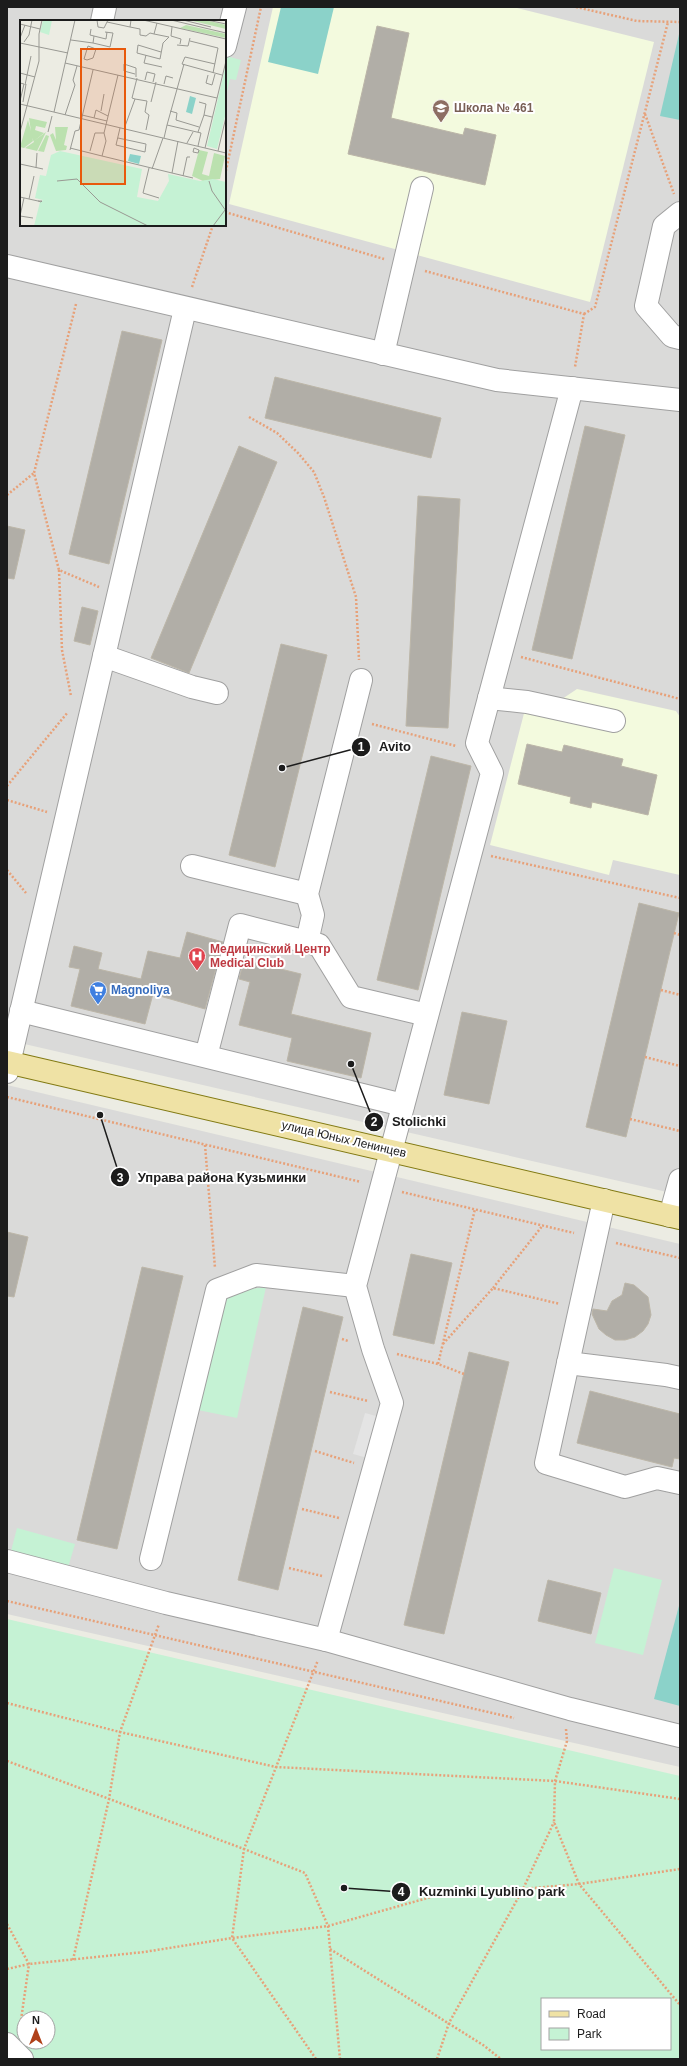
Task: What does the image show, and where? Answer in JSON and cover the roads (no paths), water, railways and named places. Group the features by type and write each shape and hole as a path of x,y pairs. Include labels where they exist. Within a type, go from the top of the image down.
{"main road":[{"name":"улица Юных Ленинцев","path":"8,1065 391,1150 675,1217"}],"lane":[{"path":"102,20 105,7"},
{"path":"226,42 235,7"},
{"path":"383,354 422,188"},
{"path":"678,205 664,226 646,306 672,336 680,338"},
{"path":"7,266 185,309 497,380 680,400"},
{"path":"8,1065 185,309"},
{"path":"326,1640 392,1402 373,1349 355,1286 492,772 477,743 572,388"},
{"path":"104,656 192,687 217,693"},
{"path":"307,942 313,916 307,894 360,680"},
{"path":"489,698 527,702 614,721"},
{"path":"192,866 307,894"},
{"path":"206,1056 240,925 319,945 351,997 427,1015"},
{"path":"21,1011 403,1105"},
{"path":"675,1217 680,1180"},
{"path":"604,1200 546,1463 625,1487 657,1478 680,1483"},
{"path":"151,1559 217,1290 256,1275 355,1286"},
{"path":"568,1363 680,1378"},
{"path":"7,1561 166,1603 326,1640 568,1719 680,1736"}],"place":[{"name":"Школа № 461","path":"441,123"},
{"name":"Avito","path":"282,768"},
{"name":"Медицинский Центр Medical Club","path":"197,971"},
{"name":"Magnoliya","path":"98,1005"},
{"name":"Stolichki","path":"351,1064"},
{"name":"Управа района Кузьминки","path":"100,1115"},
{"name":"Kuzminki Lyublino park","path":"344,1888"}]}
